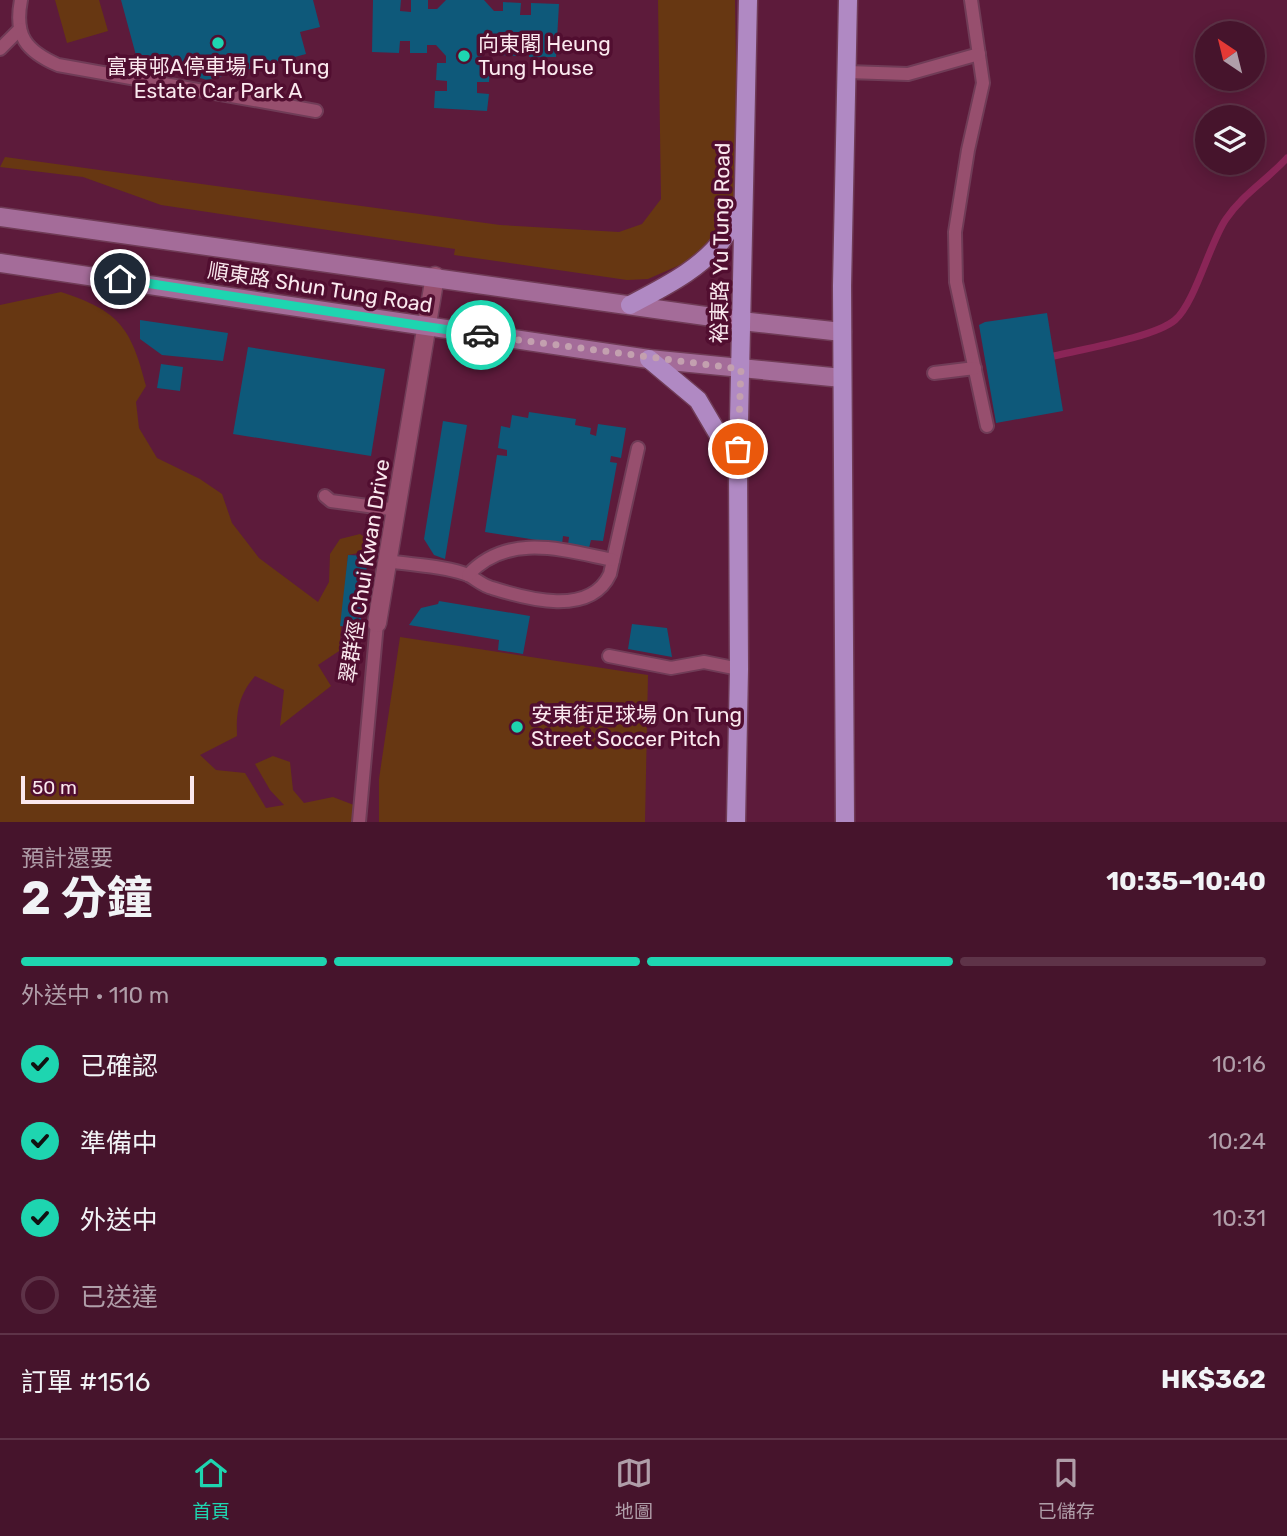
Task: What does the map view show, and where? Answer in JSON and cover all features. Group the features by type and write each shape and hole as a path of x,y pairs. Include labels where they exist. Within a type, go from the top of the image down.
{"main road":[{"name":"裕東路 Yu Tung Road","path":"736,822 740,669 738,468 748,0"},
{"path":"845,822 842,332 848,0"},
{"path":"630,305 670,283 708,254 724,238 745,199"},
{"name":"順東路 Shun Tung Road","path":"0,217 741,321 842,332"},
{"name":"順東路 Shun Tung Road","path":"0,263 649,359 842,378"},
{"path":"649,359 698,400 738,468"}],"street":[{"name":"翠群徑 Chui Kwan Drive","path":"377,623 435,276"}],"lane":[{"path":"21,0 22,36 36,55 58,65 316,111"},
{"path":"971,0 983,83 968,150 955,232 956,282 987,426"},
{"path":"0,49 20,29"},
{"path":"846,72 908,74 979,54"},
{"path":"934,373 975,368"},
{"path":"388,561 468,575 491,588 561,602 579,600 606,582 638,448"},
{"path":"324,496 331,501 397,510"},
{"path":"468,575 488,557 521,547 541,545 613,559"},
{"name":"翠群徑 Chui Kwan Drive","path":"359,822 377,623"},
{"path":"609,656 670,668 704,662 740,669"}],"shaded area":[{"path":"55,0 99,0 108,31 67,43"},
{"path":"658,0 735,0 738,190 725,226 705,254 648,279 627,280 454,255 455,249 161,205 83,177 0,167 5,157 500,225 619,232 642,224 661,199"},
{"path":"61,292 97,306 120,324 135,349 146,386 136,402 139,428 157,458 200,479 222,494 232,523 259,558 318,602 329,582 330,554 340,539 360,534 370,541 369,551 348,555 339,651 318,665 331,686 280,726 284,690 255,676 245,690 240,704 237,736 200,755 216,770 245,773 266,808 284,805 270,790 255,764 273,756 290,762 293,790 304,803 333,797 359,807 355,822 0,822 0,305"},
{"name":"安東街足球場 On Tung Street Soccer Pitch","path":"400,637 648,675 645,822 379,822 379,779"}],"building":[{"name":"富東邨A停車場 Fu Tung Estate Car Park A","path":"121,0 313,0 320,27 300,32 306,54 207,80 137,59"},
{"name":"向東閣 Heung Tung House","path":"373,0 401,0 400,11 411,12 411,0 428,0 428,9 437,9 446,0 484,0 494,11 503,11 503,2 521,3 520,15 531,15 531,3 559,4 556,57 529,57 529,45 518,45 518,56 501,55 501,46 493,46 482,56 481,65 490,66 489,82 477,82 477,93 489,94 487,111 434,108 435,91 447,91 447,81 436,80 437,63 446,63 446,56 436,45 427,45 427,53 410,53 410,41 400,41 399,53 372,52"},
{"path":"1047,313 1063,411 996,423 979,325"},
{"path":"140,320 228,333 223,361 162,355 140,339"},
{"path":"248,347 385,369 371,456 233,434"},
{"path":"161,364 183,367 180,391 157,388"},
{"path":"529,412 576,419 575,425 591,428 590,434 596,436 598,424 626,428 621,458 611,456 610,462 617,463 603,541 591,540 589,548 568,545 569,537 563,536 562,544 485,532 497,455 507,456 507,450 498,448 501,426 510,428 512,415 528,418"},
{"path":"443,421 467,425 445,559 434,555 424,539"},
{"path":"348,555 368,556 360,628 340,626"},
{"path":"439,601 530,616 523,654 498,650 499,640 409,625 421,608 438,604"},
{"path":"632,624 667,628 672,657 628,649"}],"waterway":[{"path":"1046,358 1133,338 1175,320 1196,287 1226,219 1240,202 1287,158"}],"way so far":[{"path":"481,335 741,369 738,449"}],"place":[{"name":"富東邨A停車場 Fu Tung Estate Car Park A","path":"218,43"},
{"name":"向東閣 Heung Tung House","path":"464,56"},
{"name":"安東街足球場 On Tung Street Soccer Pitch","path":"517,727"}],"route":[{"path":"120,279 481,335"}]}
